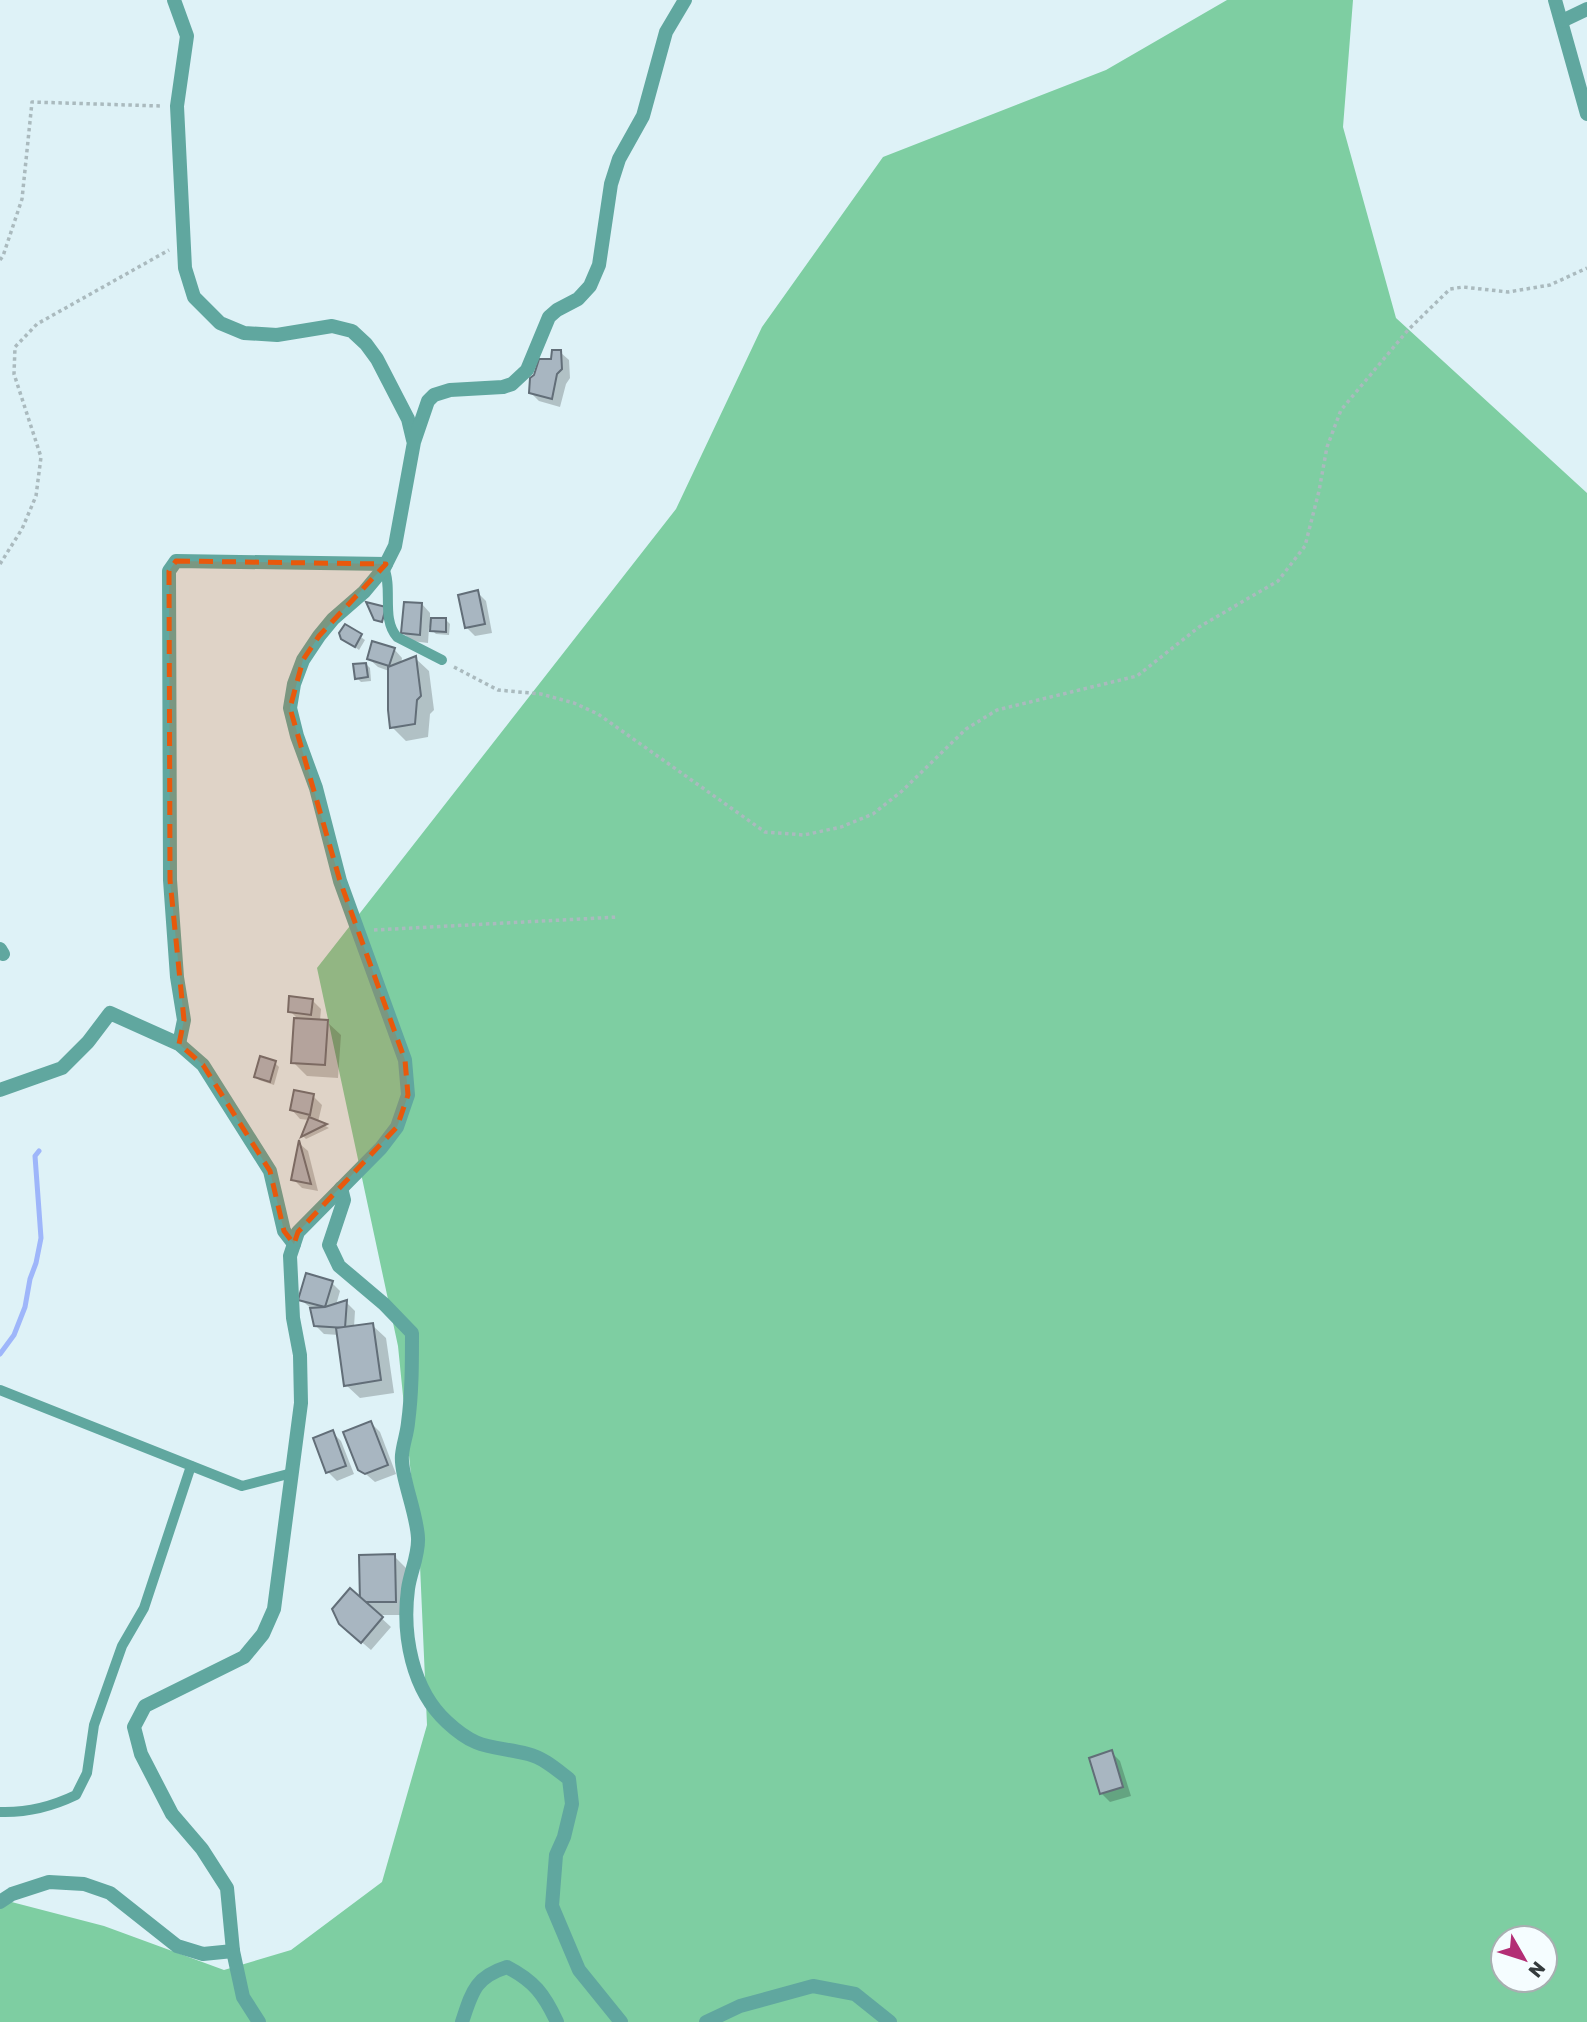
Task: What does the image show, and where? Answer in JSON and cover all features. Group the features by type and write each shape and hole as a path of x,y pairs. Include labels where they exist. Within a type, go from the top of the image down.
{"street":[{"path":"174,0 187,36 177,106 185,268 189,286 202,307 232,330 277,335 332,326 343,327 359,336 377,359 401,404 414,442"},
{"path":"259,2022 243,1997 233,1951 227,1888 202,1849 172,1814 141,1754 134,1727 145,1706 244,1657 262,1634 274,1609 301,1403 300,1355 292,1306 290,1256 293,1244 298,1232 381,1148 397,1127 408,1095 405,1060 340,881 320,801 297,736 290,708 294,684 303,660 314,644 333,619 364,592 385,566 395,546 414,442 424,408 434,395 450,390 503,387 522,377 549,317 578,299 590,286 599,265 611,184 619,159 643,116 666,32 685,0"},
{"path":"1555,0 1587,114"},
{"path":"1562,21 1587,9"},
{"path":"179,1044 184,1020 177,977 170,880 169,572 176,561 385,566"},
{"path":"0,1090 62,1068 88,1042 110,1013 179,1044 203,1065 270,1171 284,1231 293,1244"},
{"path":"341,1188 344,1200 329,1245 339,1266 384,1304 412,1333 408,1427 401,1457 417,1524 418,1541 408,1590 406,1628 410,1658 428,1698 445,1721 471,1742 530,1755 569,1779 572,1804 564,1837 556,1855 552,1906 579,1970 621,2022"},
{"path":"0,1902 12,1894 49,1882 84,1884 110,1893 177,1946 203,1954 233,1951"},
{"path":"463,2022 473,1990 488,1973 507,1966 527,1977 547,2001 557,2022"},
{"path":"706,2022 740,2006 813,1986 855,1994 890,2022"}],"lane":[{"path":"385,566 389,578 388,601 393,632 442,660"},
{"path":"0,1390 242,1486 292,1473"},
{"path":"0,1812 22,1813 52,1806 76,1796 87,1773 94,1725 122,1646 144,1608 191,1466"}],"path":[{"path":"0,260 22,199 32,102 177,106"},
{"path":"0,564 22,529 36,496 41,457 14,374 15,347 37,324 185,241"},
{"path":"442,660 498,690 541,694 574,703 598,714 765,832 804,835 841,827 873,814 902,791 966,729 997,710 1137,676 1199,627 1278,581 1305,546 1327,447 1341,410 1408,330 1450,289 1463,286 1507,292 1550,285 1587,268"},
{"path":"358,930 618,916"}],"highlighted area":[{"path":"176,561 386,564 319,636 303,660 290,708 340,881 405,1060 408,1095 397,1127 298,1232 294,1244 284,1231 270,1171 203,1065 179,1044 184,1020 170,880 169,571"}],"green space":[{"path":"1227,0 1353,0 1343,127 1396,318 1587,493 1587,2022 0,2022 0,1899 104,1926 224,1970 291,1950 382,1882 427,1725 420,1565 398,1346 317,968 676,509 762,327 883,157 1106,70"}],"building":[{"path":"552,350 561,350 562,369 557,374 552,399 529,393 530,378 534,375 539,359 551,359"},
{"path":"478,590 485,624 465,628 458,595"},
{"path":"366,602 386,607 382,622 374,620"},
{"path":"404,602 422,603 420,635 401,633"},
{"path":"431,618 446,618 446,632 430,631"},
{"path":"345,624 362,634 355,647 341,639 339,633"},
{"path":"372,641 395,648 389,666 367,659"},
{"path":"416,656 421,696 417,700 415,724 390,728 388,667"},
{"path":"366,663 368,677 355,679 353,664"},
{"path":"289,996 313,999 311,1015 288,1012"},
{"path":"294,1018 328,1020 325,1065 291,1063"},
{"path":"260,1056 276,1061 270,1082 254,1077"},
{"path":"294,1090 314,1094 310,1115 290,1110"},
{"path":"309,1117 327,1124 301,1137"},
{"path":"299,1140 311,1184 291,1180"},
{"path":"306,1273 333,1281 325,1307 298,1300"},
{"path":"347,1300 345,1328 314,1326 310,1308 325,1307"},
{"path":"373,1323 381,1380 344,1386 336,1328"},
{"path":"371,1421 388,1465 365,1474 358,1470 343,1432"},
{"path":"333,1430 346,1466 326,1473 313,1438"},
{"path":"395,1554 396,1602 360,1602 359,1555"},
{"path":"350,1588 383,1617 361,1643 339,1624 332,1609"},
{"path":"1112,1750 1123,1787 1100,1794 1089,1758"}],"waterway":[{"path":"0,1354 14,1335 25,1307 41,1238 35,1156 39,1151"}]}
